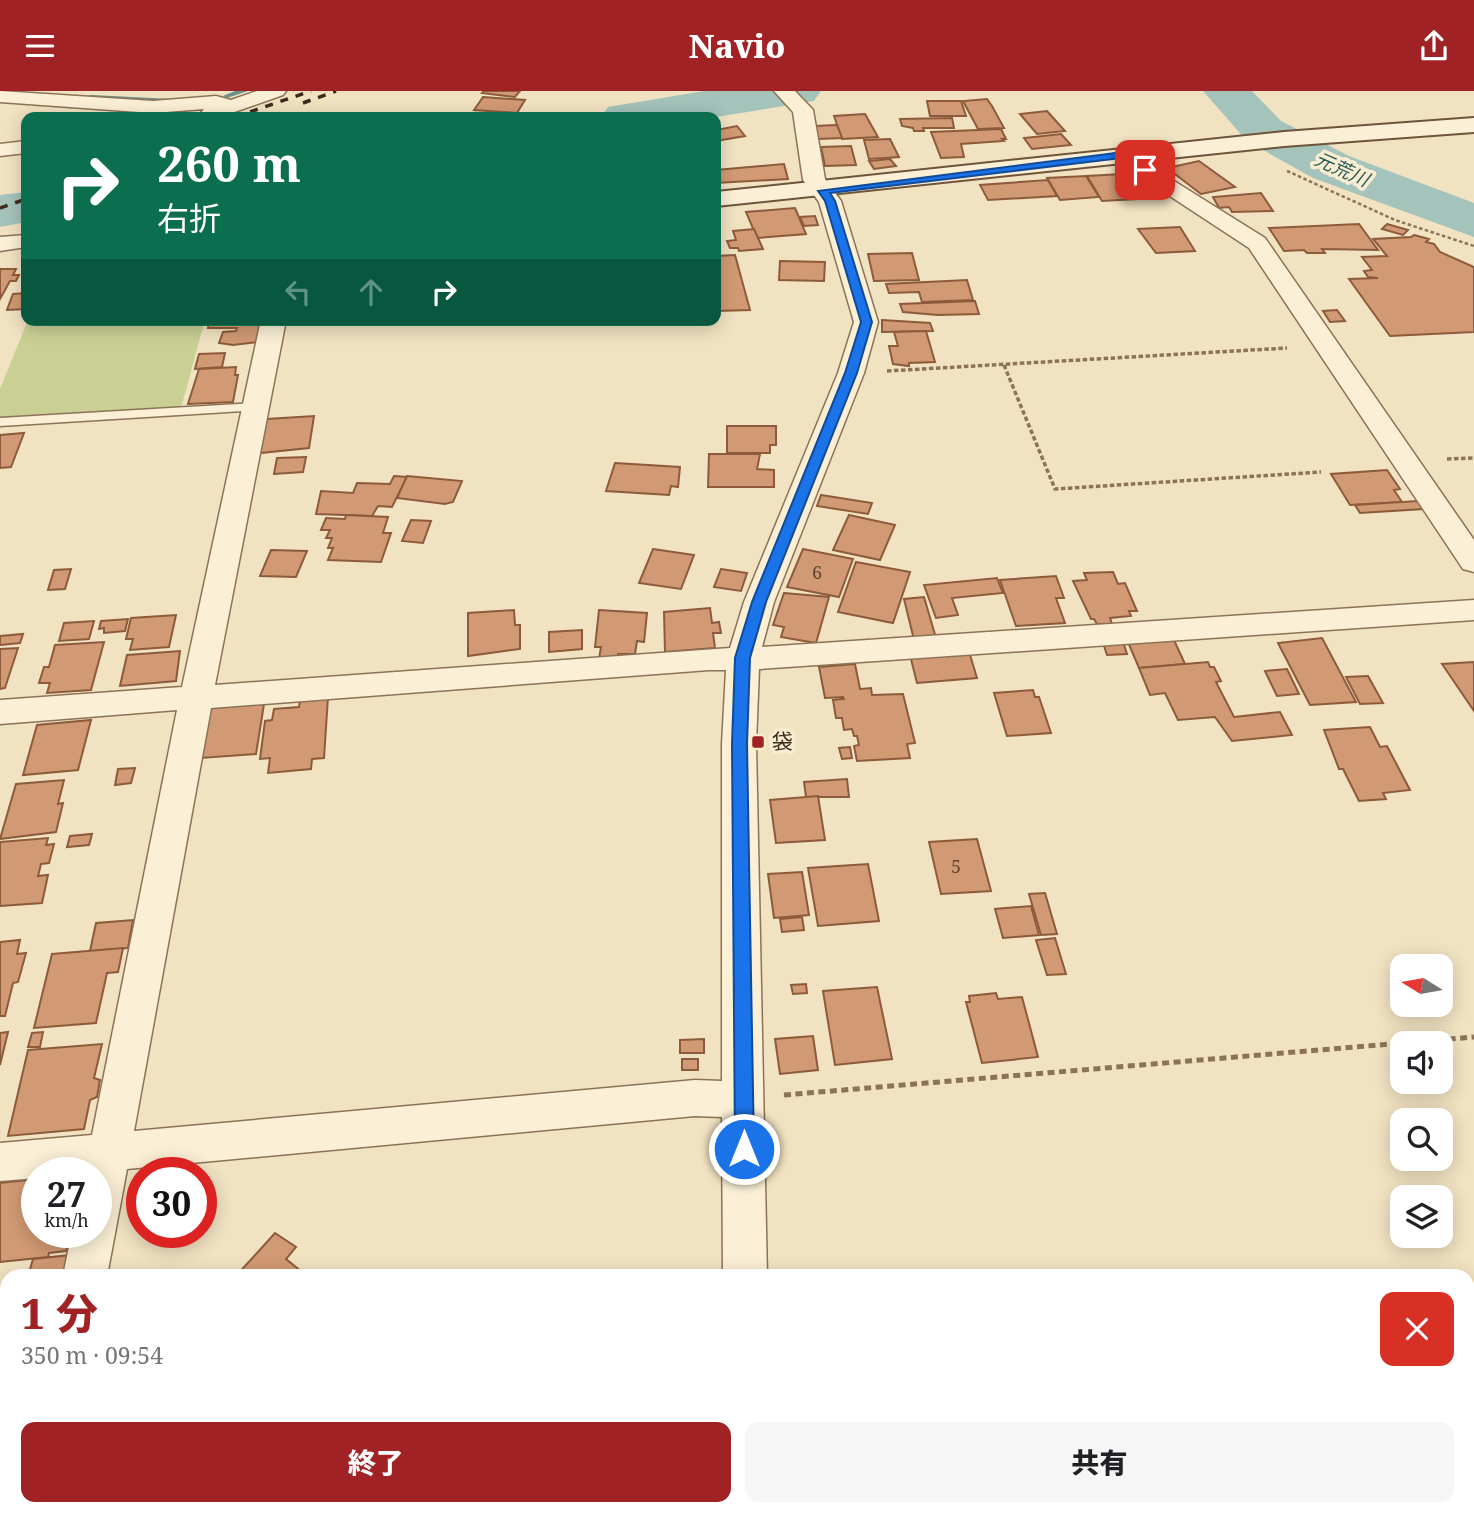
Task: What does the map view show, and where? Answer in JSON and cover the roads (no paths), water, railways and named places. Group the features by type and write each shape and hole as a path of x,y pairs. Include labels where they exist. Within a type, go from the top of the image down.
{"street":[{"path":"215,112 276,91"},
{"path":"746,1269 739,744 743,658 759,602 851,373 866,322 830,201 814,180 803,110 784,91"},
{"path":"0,96 153,107 216,102 232,106"},
{"path":"721,199 823,191 1123,155 1351,133 1474,125"},
{"path":"0,150 21,148"},
{"path":"1123,155 1257,243 1324,346 1474,562"},
{"path":"110,1157 196,698 273,326"},
{"path":"0,712 743,658 1474,610"},
{"path":"0,1163 695,1098 744,1099"},
{"path":"86,1269 91,1248"}],"lane":[{"path":"0,422 256,407"}],"waterway":[{"path":"227,96 244,91"},
{"path":"658,112 798,91"},
{"name":"元荒川","path":"1226,91 1264,131 1331,167 1474,221"},
{"path":"92,97 173,101"},
{"path":"0,211 21,208"}],"railway":[{"path":"250,112 311,91"},
{"path":"303,103 336,91"},
{"path":"0,208 21,201"}],"place":[{"name":"袋","path":"758,742"}]}
